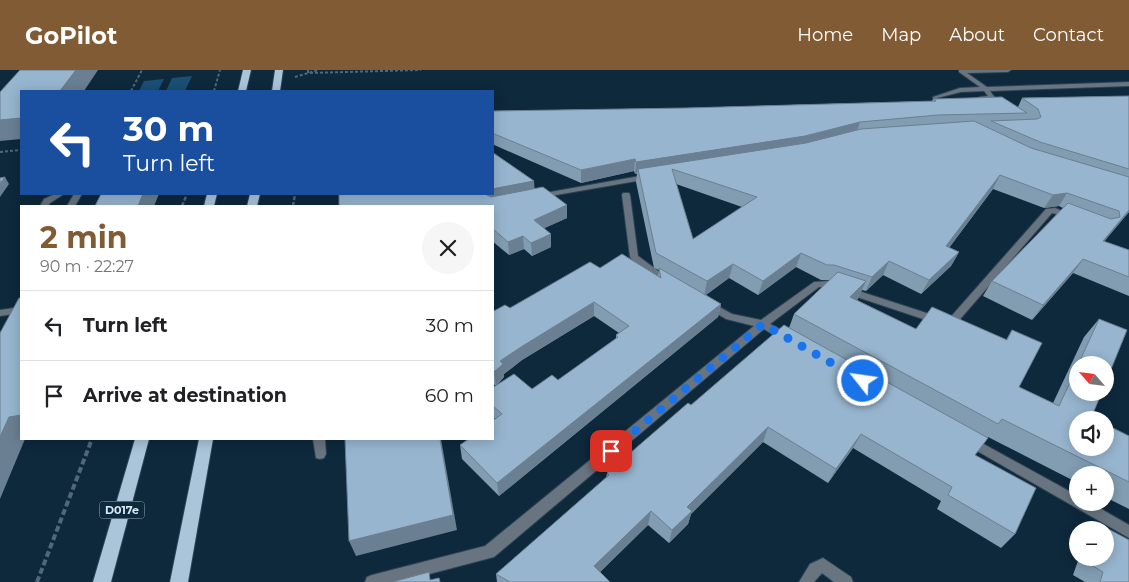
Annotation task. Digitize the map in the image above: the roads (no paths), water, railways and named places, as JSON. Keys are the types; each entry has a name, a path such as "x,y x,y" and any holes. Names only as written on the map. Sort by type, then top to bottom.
{"main road":[{"path":"242,90 247,70"},
{"path":"276,90 279,70"},
{"name":"D017e","path":"102,582 142,440"},
{"path":"179,582 206,440"}],"street":[{"path":"961,71 1008,70"},
{"path":"961,71 986,89 992,98 1000,104"},
{"path":"955,98 935,98 960,90 1129,84"},
{"path":"974,98 992,98"},
{"path":"530,197 656,175"},
{"path":"45,205 47,201 58,195"},
{"path":"626,195 634,257 650,271 674,285"},
{"path":"372,582 489,552 763,324 817,284 947,324 1049,211 1055,210 1080,220"},
{"path":"697,299 729,317 763,324 797,343"},
{"path":"0,313 17,310"},
{"path":"959,435 1129,532"},
{"path":"318,440 320,454"},
{"path":"806,582 816,569 822,565 846,582"}]}
